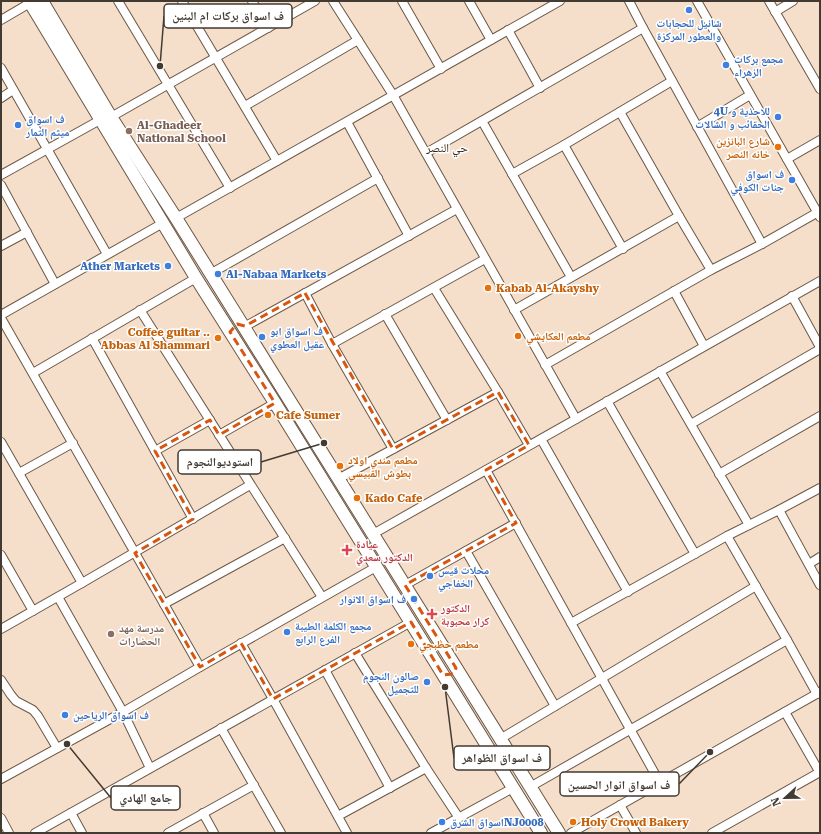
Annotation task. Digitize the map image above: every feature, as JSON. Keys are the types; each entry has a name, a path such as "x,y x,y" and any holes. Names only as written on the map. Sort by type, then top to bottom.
{"street":[{"path":"118,1 230,188"},
{"path":"182,1 277,161"},
{"path":"252,1 268,28"},
{"path":"1,175 168,85 315,1"},
{"path":"333,1 393,96 576,419"},
{"path":"402,1 440,69"},
{"path":"469,1 491,40"},
{"path":"176,218 560,1"},
{"path":"629,1 762,244"},
{"path":"546,365 711,270 819,214 696,1"},
{"path":"769,1 820,90"},
{"path":"775,12 793,1"},
{"path":"1,20 34,2 106,118 176,218 559,833"},
{"path":"426,153 643,28"},
{"path":"508,30 540,88"},
{"path":"245,106 358,40"},
{"path":"1,68 108,254"},
{"path":"512,174 672,81"},
{"path":"1,98 13,90"},
{"path":"698,127 750,95"},
{"path":"620,112 711,270"},
{"path":"106,118 163,223 196,278 542,833"},
{"path":"482,121 572,277"},
{"path":"347,122 409,236"},
{"path":"787,159 820,140"},
{"path":"564,145 623,249"},
{"path":"210,274 378,178"},
{"path":"1,185 55,284"},
{"path":"230,332 234,325 237,324 243,326 457,209"},
{"path":"514,310 679,216"},
{"path":"1,315 163,223"},
{"path":"1,246 27,232"},
{"path":"332,344 486,259"},
{"path":"33,373 196,278"},
{"path":"373,534 820,281"},
{"path":"434,288 529,445"},
{"path":"674,292 704,346"},
{"path":"305,293 332,344 393,449"},
{"path":"691,424 820,348 792,296"},
{"path":"214,307 223,307 226,303 226,299"},
{"path":"140,310 322,597"},
{"path":"385,314 447,420"},
{"path":"1,318 200,666"},
{"path":"92,338 193,519"},
{"path":"660,371 749,525"},
{"path":"338,479 498,392"},
{"path":"607,401 695,554"},
{"path":"219,435 275,403"},
{"path":"719,474 820,416"},
{"path":"155,451 210,420"},
{"path":"541,438 628,592"},
{"path":"19,473 72,443"},
{"path":"2,447 19,473 82,583"},
{"path":"486,470 660,783"},
{"path":"1,629 135,553 250,485"},
{"path":"572,623 727,536 780,510 820,488"},
{"path":"780,510 820,585"},
{"path":"405,585 516,523"},
{"path":"571,833 818,693 727,536"},
{"path":"164,604 285,538"},
{"path":"466,551 555,706"},
{"path":"1,555 33,611"},
{"path":"809,564 820,557"},
{"path":"1,780 123,712 200,666 376,566"},
{"path":"500,739 756,586"},
{"path":"58,597 123,712 150,768"},
{"path":"35,833 411,622"},
{"path":"530,787 787,640"},
{"path":"241,643 347,833"},
{"path":"355,653 426,768 459,818"},
{"path":"443,675 450,676 456,668"},
{"path":"325,670 390,788"},
{"path":"1,680 16,701 34,710 57,748"},
{"path":"461,703 461,700 465,695 468,694 473,696"},
{"path":"712,833 820,773 785,712"},
{"path":"222,728 281,833"},
{"path":"338,816 426,768"},
{"path":"168,833 254,785"},
{"path":"431,833 514,788"},
{"path":"620,805 636,833"},
{"path":"71,813 82,833"},
{"path":"204,813 214,833"},
{"path":"1,818 9,833"}],"highlighted area":[{"path":"305,293 393,449 498,392 529,445 486,470 516,523 405,585 456,668 453,674 443,675 411,622 273,699 241,643 200,667 135,553 193,519 155,451 210,420 219,435 275,403 230,332 237,324 245,326"}],"place":[{"name":"شانيل للحجابات والعطور المركزة","path":"689,10"},
{"name":"مجمع بركات الزهراء","path":"726,65"},
{"name":"ف اسواق بركات ام البنين","path":"160,66"},
{"name":"4U للاحذية و الحقائب و الشالات","path":"778,117"},
{"name":"ف اسواق ميثم التمار","path":"18,125"},
{"name":"Al-Ghadeer National School","path":"129,131"},
{"name":"شارع البانزين خانه النصر","path":"778,147"},
{"name":"ف اسواق جنات الكوفي","path":"792,180"},
{"name":"Ather Markets","path":"168,266"},
{"name":"Al-Nabaa Markets","path":"218,274"},
{"name":"Kabab Al-Akayshy","path":"488,288"},
{"name":"مطعم العكايشي","path":"518,336"},
{"name":"ف اسواق ابو عقيل العطوي","path":"262,337"},
{"name":"Coffee guitar .. Abbas Al Shammari","path":"218,338"},
{"name":"Cafe Sumer","path":"268,415"},
{"name":"استوديوالنجوم","path":"324,443"},
{"name":"مطعم مندي اولاد بطوش القبيسي","path":"340,466"},
{"name":"Kado Cafe","path":"357,498"},
{"name":"عيادة الدكتور سعدي","path":"347,550"},
{"name":"محلات قيس الخفاجي","path":"430,576"},
{"name":"ف اسواق الانوار","path":"414,599"},
{"name":"الدكتور كرار محبوبة","path":"432,614"},
{"name":"مجمع الكلمة الطيبة الفرع الرابع","path":"287,632"},
{"name":"مدرسة مهد الحضارات","path":"111,634"},
{"name":"مطعم حطبجي","path":"411,644"},
{"name":"صالون النجوم للتجميل","path":"427,682"},
{"name":"ف اسواق الظواهر","path":"445,687"},
{"name":"ف اسواق الرياحين","path":"65,715"},
{"name":"جامع الهادي","path":"67,744"},
{"name":"ف اسواق انوار الحسين","path":"710,752"},
{"name":"اسواق الشرقNJ0008","path":"442,822"},
{"name":"Holy Crowd Bakery","path":"573,822"}],"district":[{"name":"حي النصر","path":"447,148"}]}
